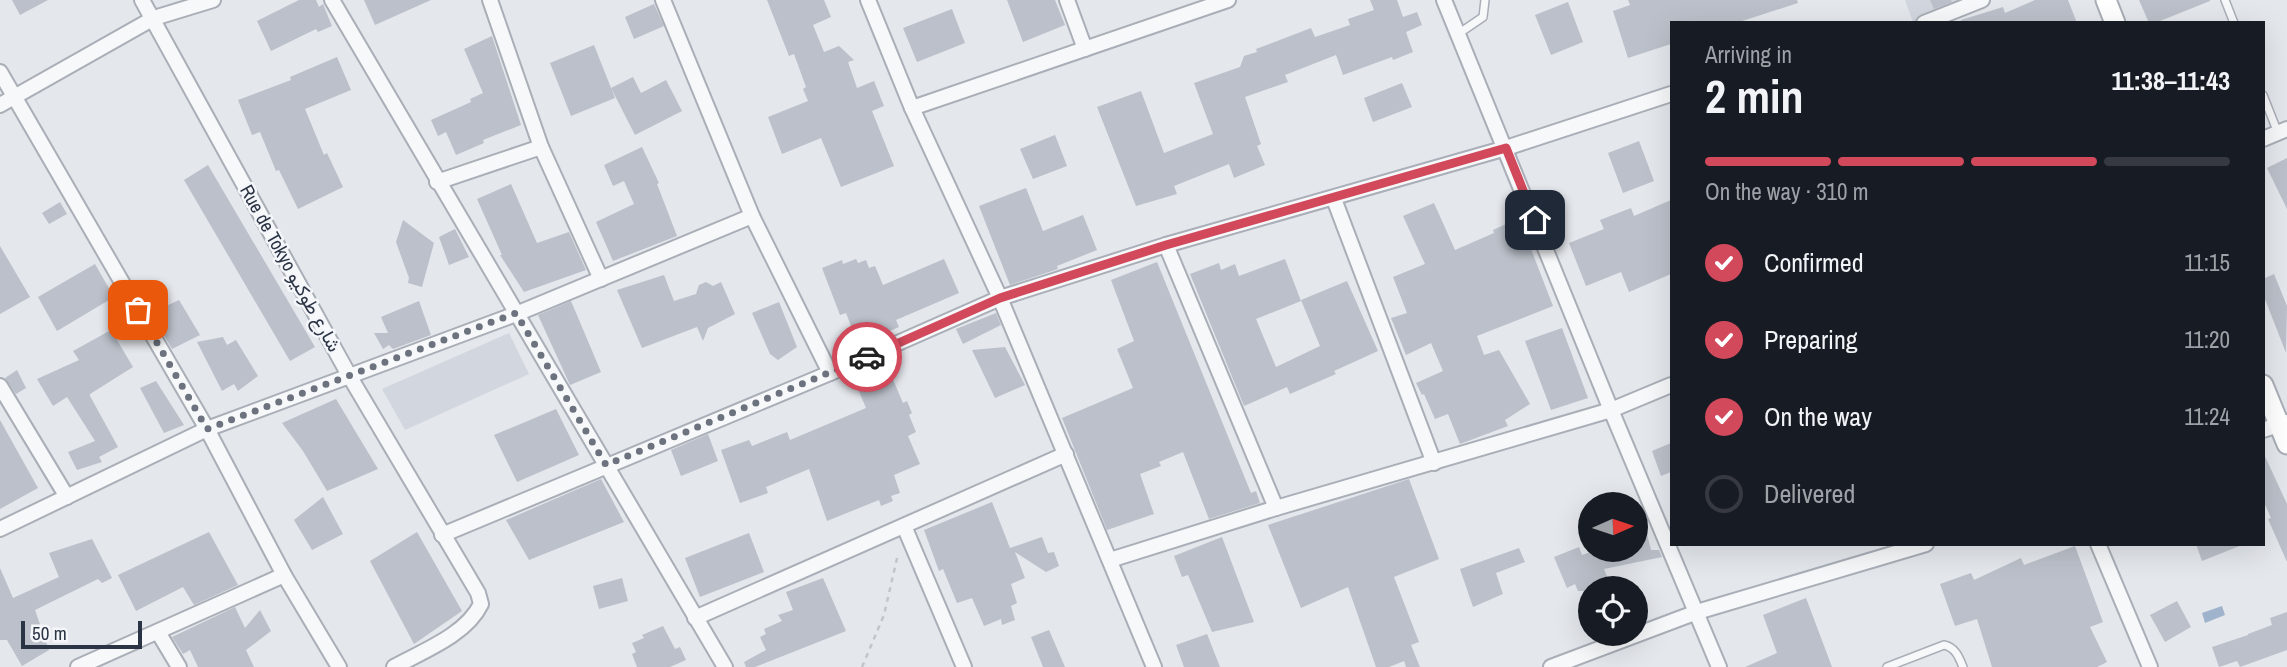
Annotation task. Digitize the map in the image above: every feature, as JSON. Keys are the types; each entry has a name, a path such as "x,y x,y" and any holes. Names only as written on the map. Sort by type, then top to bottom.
{"street":[{"name":"Rue de Tokyo شارع طوكيو","path":"142,0 350,377 478,593 481,604 474,618 449,636 394,667"},
{"path":"0,104 154,18 213,0"},
{"path":"331,0 725,667"},
{"path":"490,0 541,146 601,279"},
{"path":"663,0 752,216 830,373"},
{"path":"868,0 912,108 1000,298 1154,667"},
{"path":"1067,0 1085,49"},
{"path":"912,108 1228,0"},
{"path":"1444,0 1719,667"},
{"path":"1929,21 1982,0"},
{"path":"2106,0 2114,21"},
{"path":"0,72 207,429 284,575 339,667"},
{"path":"442,535 830,373 1000,298 1166,245 1506,148 1670,94"},
{"path":"2265,138 2282,131"},
{"path":"437,182 541,146"},
{"path":"1334,199 1434,463"},
{"path":"0,528 207,429 516,313 752,216"},
{"path":"1166,245 1276,508"},
{"path":"1111,560 1276,508 1611,410 1670,385"},
{"path":"0,386 67,497"},
{"path":"2265,392 2276,425 2287,444"},
{"path":"695,618 1066,454"},
{"path":"904,526 964,667"},
{"path":"2099,546 2150,667"},
{"path":"1551,667 1697,612 1908,547"},
{"path":"78,667 284,575"},
{"path":"158,632 179,667"}],"lane":[{"path":"1458,34 1483,18 1485,0"},
{"path":"2225,0 2233,21"},
{"path":"2265,99 2282,131"},
{"path":"1887,667 1944,645 1950,646 1957,654 1963,667"}],"path":[{"path":"862,667 884,615 904,526"}],"shaded area":[{"path":"1905,0 1973,0 1916,21 1913,21"},
{"path":"509,333 529,374 405,430 382,389"}],"water":[{"path":"2222,606 2225,615 2205,623 2202,613"}],"building":[{"path":"12,0 48,0 20,15"},
{"path":"299,0 316,0 319,7 323,4 332,26 318,32 316,29 271,51 257,21"},
{"path":"364,0 431,0 375,25"},
{"path":"767,0 824,0 831,17 813,25 824,52 839,46 854,60 848,62 857,88 874,81 884,106 872,111 894,166 841,187 821,138 782,154 768,117 808,101 794,54 789,56"},
{"path":"1007,0 1055,0 1065,25 1023,42"},
{"path":"1370,0 1397,0 1403,17 1417,12 1422,25 1406,32 1413,52 1343,75 1336,55 1285,75 1288,82 1245,97 1261,144 1257,146 1265,165 1234,178 1229,164 1174,186 1177,194 1136,206 1097,107 1141,91 1164,153 1213,134 1194,83 1240,67 1244,56 1257,52 1256,49 1311,28 1315,37 1350,25 1348,19 1374,10"},
{"path":"1628,0 1797,0 1798,3 1742,21 1670,21 1670,44 1628,58 1613,11 1630,5"},
{"path":"1930,0 1951,0 1952,2 1934,9"},
{"path":"2035,0 2068,0 2076,21 1961,21 2003,7 2005,13"},
{"path":"2139,0 2210,0 2160,21 2148,21"},
{"path":"1568,2 1583,42 1551,55 1535,15"},
{"path":"654,4 664,26 634,39 625,17"},
{"path":"952,9 965,43 917,62 903,28"},
{"path":"492,36 521,125 483,140 484,143 456,155 446,132 438,136 431,120 471,102 470,99 483,93 464,49"},
{"path":"594,45 615,98 571,116 550,63"},
{"path":"337,57 351,90 305,109 324,155 327,153 343,187 298,209 279,170 276,171 260,132 252,135 238,100 291,80 290,77"},
{"path":"633,77 641,93 666,80 682,111 635,135 611,88"},
{"path":"1402,83 1412,107 1373,122 1364,98"},
{"path":"1055,135 1067,166 1033,179 1020,149"},
{"path":"1639,141 1654,181 1623,193 1608,153"},
{"path":"642,147 659,183 657,184 677,236 613,261 596,222 634,204 624,181 613,186 604,165"},
{"path":"2287,158 2287,209 2267,168"},
{"path":"208,165 315,347 290,361 184,180"},
{"path":"511,184 537,243 569,232 586,270 524,292 500,255 477,199"},
{"path":"1026,188 1043,231 1083,215 1097,250 1057,266 1058,269 1010,285 979,206"},
{"path":"1670,200 1670,274 1629,292 1621,272 1586,286 1569,243 1604,229 1600,220 1631,208 1634,216"},
{"path":"60,202 67,214 49,224 42,213"},
{"path":"1434,203 1455,250 1494,233 1493,230 1519,218 1553,306 1477,336 1484,355 1499,350 1530,404 1505,420 1508,426 1460,444 1448,414 1435,419 1416,383 1443,371 1431,343 1406,355 1391,318 1407,313 1393,277 1425,264 1403,216"},
{"path":"403,220 434,243 422,287 408,283 409,278 396,242"},
{"path":"455,229 469,257 449,265 439,237"},
{"path":"0,246 30,297 0,314"},
{"path":"856,259 858,263 866,260 869,268 875,266 883,285 944,259 959,293 896,320 899,327 858,344 846,313 840,315 822,268 842,260 843,264"},
{"path":"1285,259 1301,301 1256,319 1276,367 1320,346 1301,300 1347,281 1378,351 1334,371 1336,374 1290,394 1287,387 1244,406 1190,274 1219,263 1221,270 1235,264 1239,276"},
{"path":"1157,262 1251,493 1256,491 1260,503 1209,519 1183,452 1159,462 1161,466 1140,474 1154,514 1107,530 1062,418 1133,388 1117,349 1134,341 1111,280"},
{"path":"95,264 114,297 57,331 38,297"},
{"path":"2274,274 2287,306 2286,353 2265,299 2265,278"},
{"path":"664,275 674,301 696,294 699,285 706,282 713,286 721,282 735,314 708,328 703,341 697,327 642,348 617,290"},
{"path":"179,300 200,335 172,349 151,313"},
{"path":"419,301 431,335 393,349 389,345 383,349 374,333 388,333 381,317"},
{"path":"571,301 601,372 570,385 538,315"},
{"path":"779,302 797,347 778,360 770,354 752,313"},
{"path":"996,313 1001,325 963,344 956,329"},
{"path":"1562,328 1588,398 1551,410 1525,341"},
{"path":"111,330 133,367 90,396 118,447 99,457 102,462 77,470 68,452 95,441 67,397 53,406 37,379 79,360 73,351"},
{"path":"223,337 227,345 236,340 258,376 238,391 234,384 222,391 197,342"},
{"path":"1005,347 1025,385 995,398 972,350"},
{"path":"886,363 903,403 907,401 912,413 909,415 916,432 908,436 920,464 894,475 900,493 891,496 893,501 881,506 879,500 827,521 809,469 766,487 768,493 740,503 721,450 749,440 752,446 787,432 790,440 866,408 853,377"},
{"path":"17,370 26,388 16,394 5,378"},
{"path":"156,381 184,425 164,433 140,388"},
{"path":"336,399 378,469 327,491 282,423"},
{"path":"556,409 579,455 517,482 494,435"},
{"path":"0,420 38,488 0,509"},
{"path":"708,434 718,461 681,476 671,450"},
{"path":"1670,443 1670,472 1661,476 1652,451"},
{"path":"2265,456 2287,504 2287,562 2268,519 2271,518 2265,504"},
{"path":"601,479 624,522 529,560 506,520"},
{"path":"1409,479 1439,559 1394,577 1419,642 1411,645 1420,667 1406,667 1404,661 1389,667 1376,667 1348,587 1301,608 1268,525"},
{"path":"323,497 343,534 312,550 294,520"},
{"path":"992,502 1010,548 1042,537 1048,553 1054,552 1059,566 1046,572 1015,552 1025,578 1011,584 1017,603 1011,606 1015,620 1002,625 1001,619 984,626 972,598 957,603 943,569 939,571 924,530"},
{"path":"209,532 238,585 194,605 183,587 136,611 118,575"},
{"path":"417,532 462,611 414,644 370,561"},
{"path":"749,533 764,572 700,597 685,558"},
{"path":"1222,537 1254,622 1212,632 1188,575 1182,577 1174,556"},
{"path":"1648,538 1651,550 1659,550 1662,557 1648,560"},
{"path":"92,539 112,578 102,583 98,579 35,610 49,650 22,666 7,640 0,640 0,568 13,598 59,577 49,553"},
{"path":"2075,546 2103,622 2090,627 2107,662 2097,667 1992,667 1977,619 1955,626 1940,584 1971,573 1974,580 2021,558 2024,565"},
{"path":"2197,546 2240,546 2202,561"},
{"path":"1578,547 1578,562 1638,562 1604,569 1607,576 1578,576 1578,591 1575,584 1567,588 1554,557"},
{"path":"1519,548 1525,562 1496,573 1503,594 1473,607 1460,569"},
{"path":"622,578 628,601 599,609 593,586"},
{"path":"823,578 846,631 755,667 746,667 744,662 766,650 760,637 766,634 764,629 782,621 778,615 793,610 786,592"},
{"path":"1806,598 1832,667 1745,667 1777,653 1763,615"},
{"path":"2177,601 2191,627 2165,642 2150,615"},
{"path":"235,607 245,628 260,610 271,631 246,650 254,667 198,667 190,650 183,654 172,637"},
{"path":"2287,612 2287,650 2240,667 2237,661 2219,667 2212,647 2272,625 2270,618"},
{"path":"663,626 675,649 680,647 686,660 670,667 637,667 632,654 636,652 632,643 644,638 642,635"},
{"path":"1049,630 1065,667 1043,667 1031,637"},
{"path":"1207,634 1220,667 1184,667 1176,645"}],"way so far":[{"path":"138,310 207,429 516,313 606,465 867,357"}],"route":[{"path":"867,357 1000,298 1166,245 1506,148 1535,220"}]}
